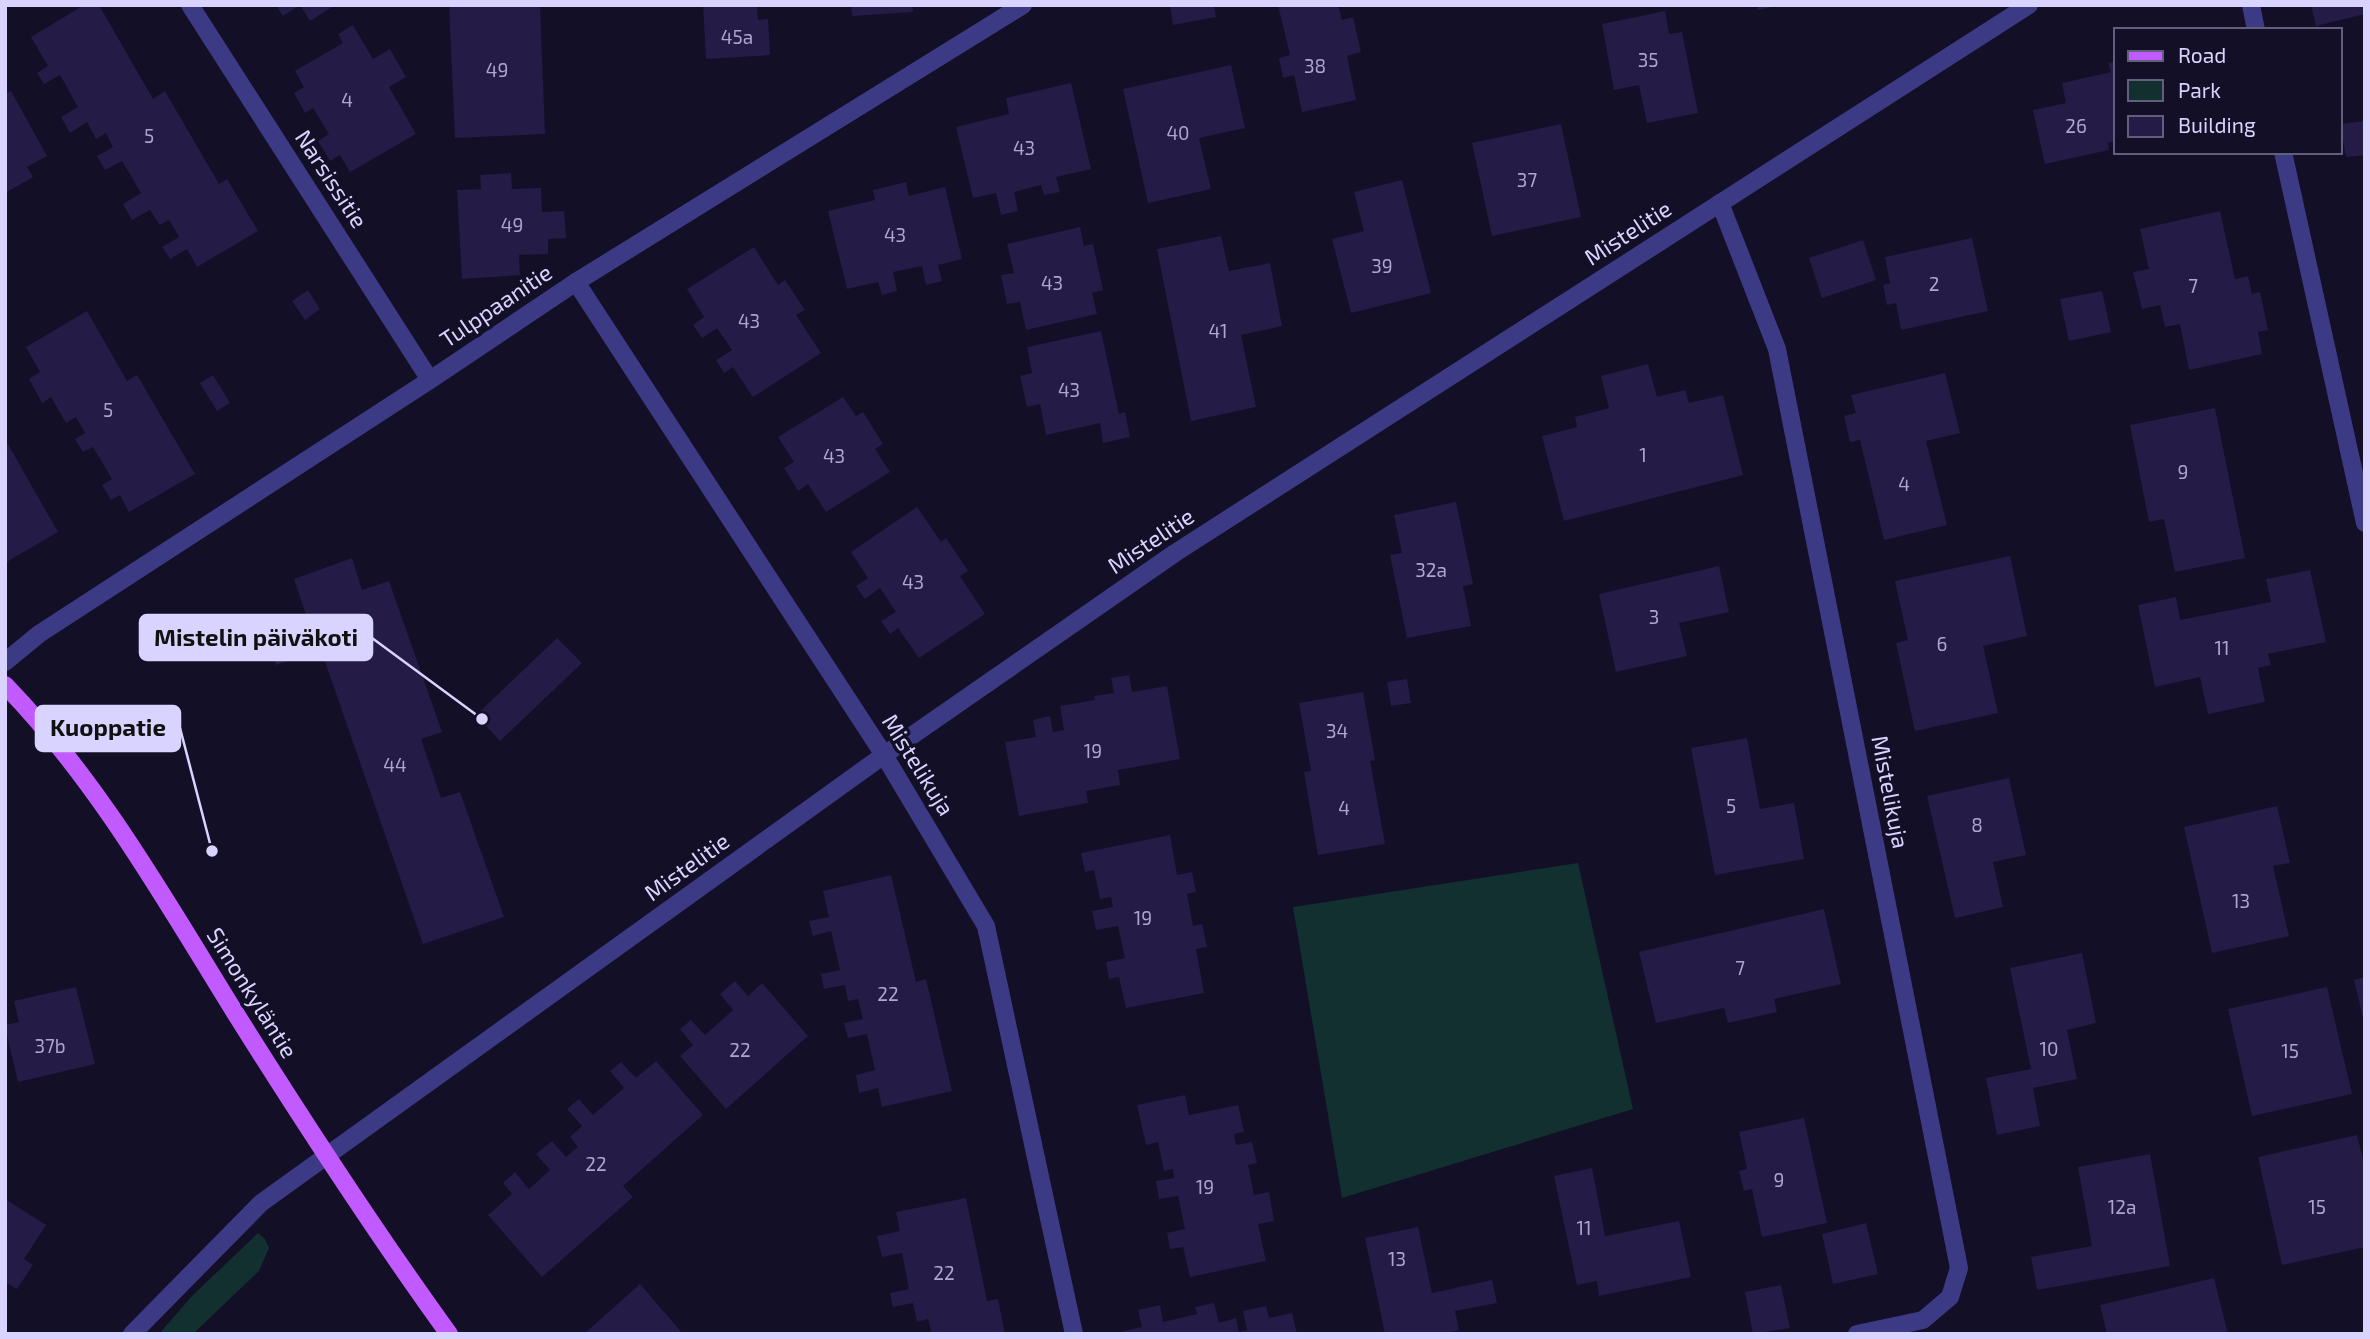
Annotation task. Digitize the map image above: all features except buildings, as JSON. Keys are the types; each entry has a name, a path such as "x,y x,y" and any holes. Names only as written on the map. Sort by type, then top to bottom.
{"main road":[{"name":"Simonkyläntie","path":"5,685 55,740 113,817 377,1234 449,1334"}],"street":[{"name":"Narsissitie","path":"190,5 430,380"},
{"name":"Tulppaanitie","path":"5,662 38,634 576,282 1023,5"},
{"name":"Mistelitie","path":"132,1334 261,1203 884,755 1175,553 2029,5"},
{"path":"2251,5 2256,28"},
{"path":"2283,154 2365,523"},
{"name":"Mistelikuja","path":"1720,203 1777,349 1959,1268 1950,1297 1923,1320 1857,1334"},
{"name":"Mistelikuja","path":"576,282 884,755 986,926 1074,1334"}],"green space":[{"path":"1578,863 1633,1109 1342,1198 1293,907"},
{"path":"258,1233 269,1248 259,1271 193,1334 159,1334 192,1296"}],"place":[{"name":"Mistelin päiväkoti","path":"482,719"},
{"name":"Kuoppatie","path":"212,851"}]}
